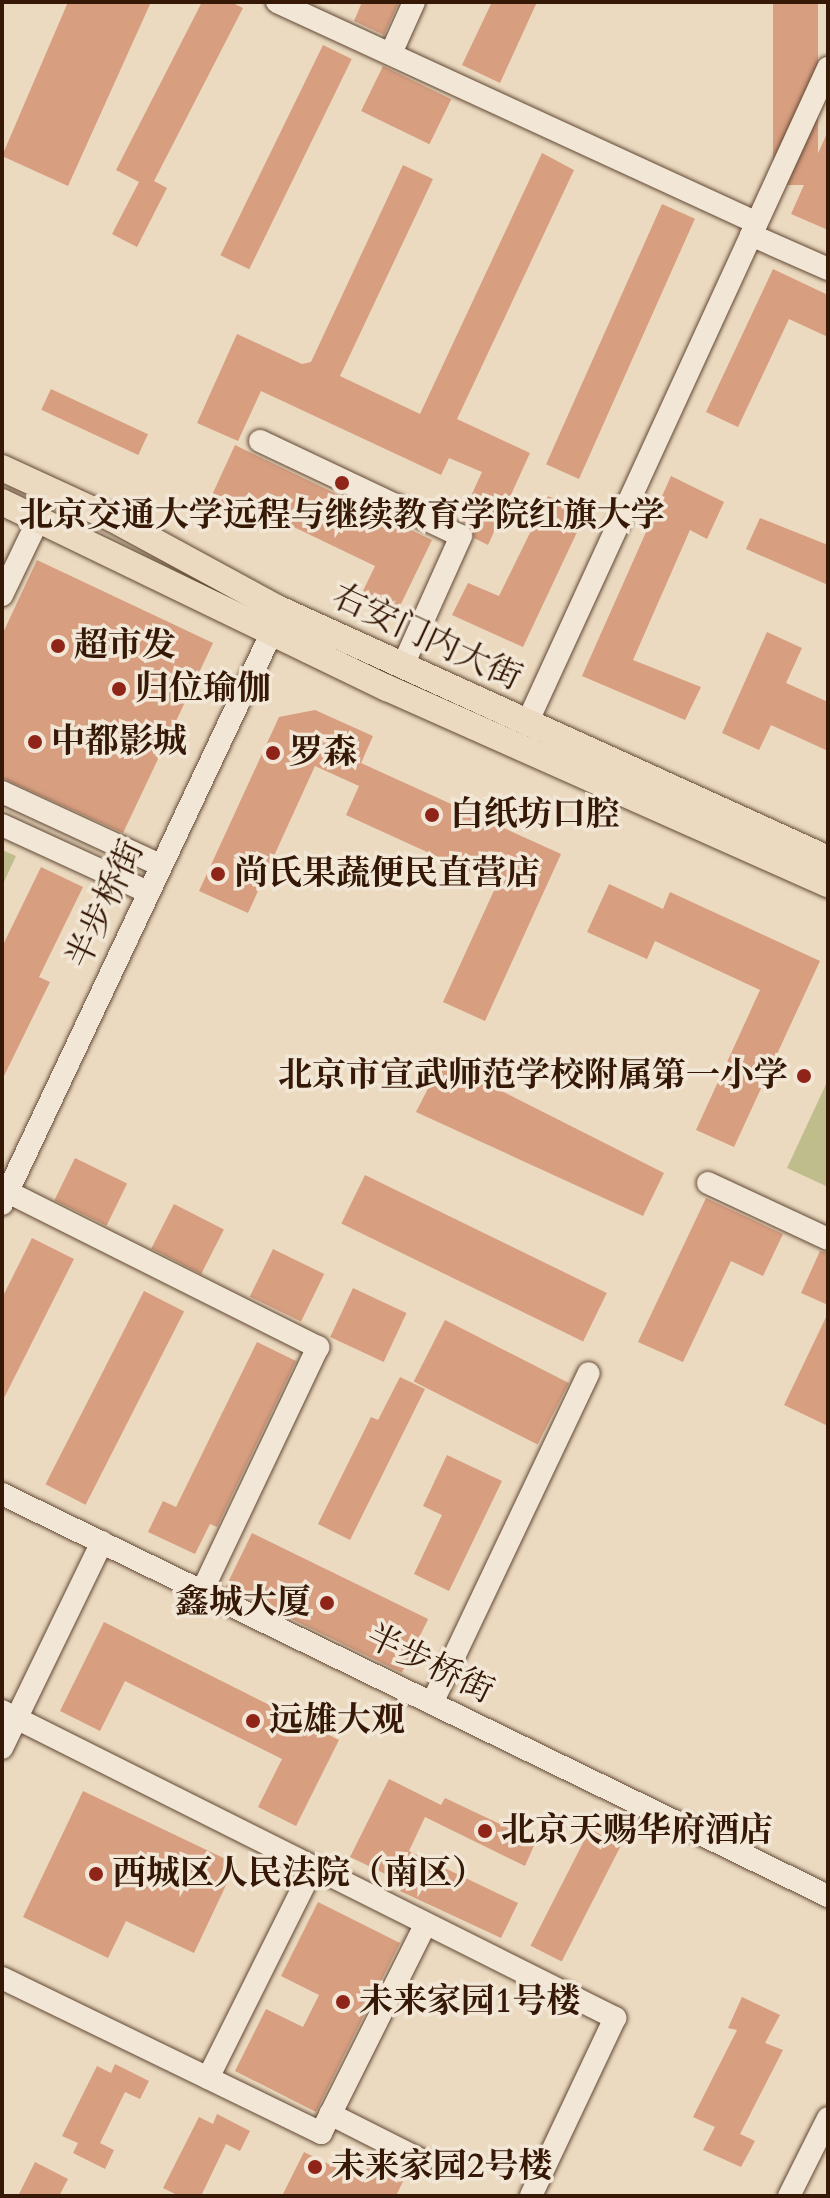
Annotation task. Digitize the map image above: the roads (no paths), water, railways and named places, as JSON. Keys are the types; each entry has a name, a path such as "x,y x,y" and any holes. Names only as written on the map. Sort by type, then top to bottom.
{"main road":[{"name":"右安门内大街","path":"2,468 113,519 279,609 828,859"},
{"name":"右安门内大街","path":"2,502 271,634 828,884"}],"street":[{"path":"277,2 303,7 754,229 828,269"},
{"path":"392,51 414,2"},
{"path":"527,723 828,68"},
{"path":"260,441 461,536 403,665"},
{"path":"2,595 39,518"},
{"name":"半步桥街","path":"5,1198 271,634"},
{"path":"2,792 160,865"},
{"path":"2,825 148,892"},
{"path":"708,1183 828,1239"},
{"path":"5,1198 318,1347 202,1591"},
{"path":"432,1703 589,1373"},
{"name":"半步桥街","path":"2,1494 828,1896"},
{"path":"2,1748 10,1714 102,1542"},
{"path":"10,1714 615,2018 531,2196"},
{"path":"208,2078 313,1867"},
{"path":"2,1978 321,2133 425,1925"},
{"path":"330,2114 423,2161"},
{"path":"789,2196 827,2121"}],"place":[{"name":"北京交通大学远程与继续教育学院红旗大学","path":"342,483"},
{"name":"超市发","path":"58,646"},
{"name":"归位瑜伽","path":"119,689"},
{"name":"中都影城","path":"35,742"},
{"name":"罗森","path":"273,753"},
{"name":"白纸坊口腔","path":"432,815"},
{"name":"尚氏果蔬便民直营店","path":"218,874"},
{"name":"北京市宣武师范学校附属第一小学","path":"804,1076"},
{"name":"鑫城大厦","path":"327,1603"},
{"name":"远雄大观","path":"253,1721"},
{"name":"北京天赐华府酒店","path":"485,1831"},
{"name":"西城区人民法院（南区）","path":"96,1874"},
{"name":"未来家园1号楼","path":"343,2002"},
{"name":"未来家园2号楼","path":"315,2167"}]}
